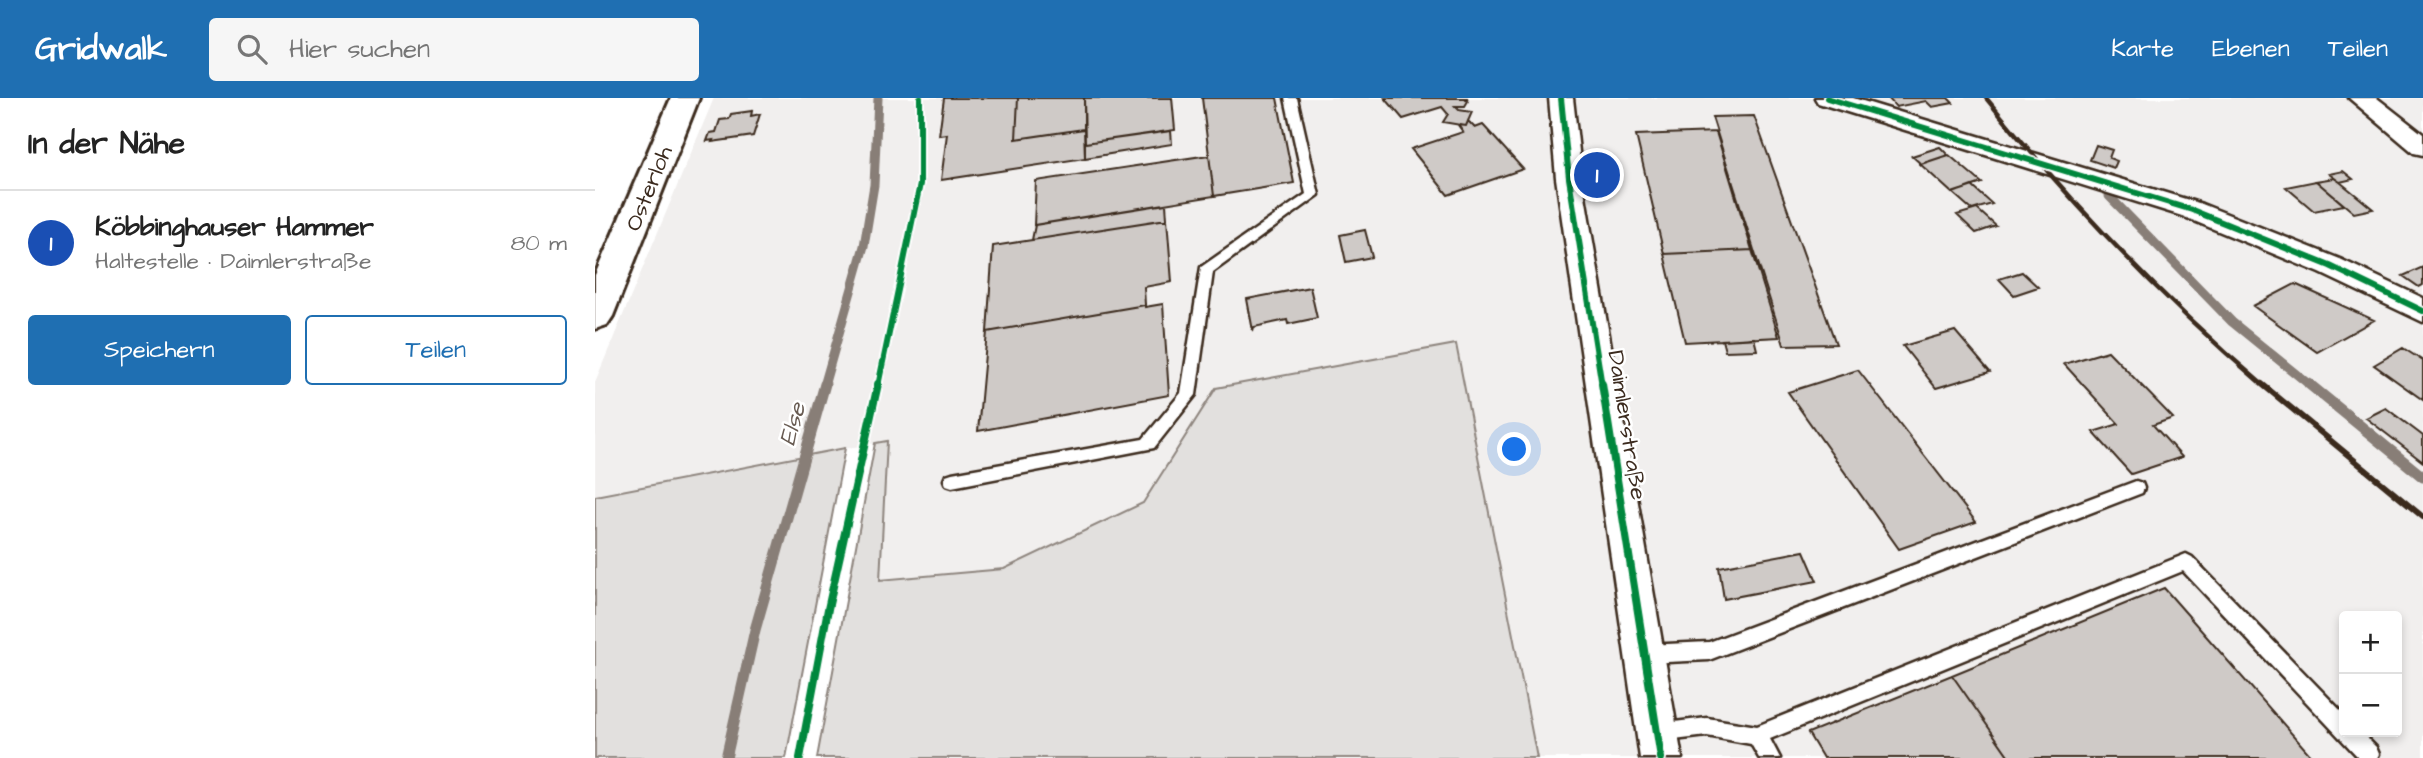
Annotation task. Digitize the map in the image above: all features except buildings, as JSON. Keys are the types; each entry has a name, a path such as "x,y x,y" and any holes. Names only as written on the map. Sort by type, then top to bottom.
{"main road":[{"name":"Osterloh","path":"595,316 685,98"}],"street":[{"name":"Daimlerstraße","path":"1561,98 1571,191 1659,745"},
{"path":"1827,98 2192,210 2330,266 2423,311"},
{"path":"2361,98 2423,147"}],"lane":[{"path":"952,480 1148,444 1188,395 1206,270 1313,195 1291,98"},
{"path":"1646,654 1709,652 2136,488"},
{"path":"1659,745 1707,727 1757,735 2186,562 2339,723"},
{"path":"1757,735 1770,758"},
{"path":"2353,737 2369,754"}],"shaded area":[{"path":"714,98 2423,98 2423,758 1537,758 1455,344 1216,388 1143,503 1004,569 879,580 886,441 595,496 595,382"},
{"path":"1456,344 1537,758 817,758 875,443 887,441 880,580 1004,569 1143,503 1216,388"},
{"path":"845,448 786,758 595,758 595,496"}],"waterway":[{"name":"Else","path":"824,386 864,246 874,185 878,98"},
{"path":"2109,196 2232,322 2311,386"},
{"name":"Else","path":"726,758 755,630 825,384"},
{"path":"2309,384 2423,477"}],"railway":[{"path":"1986,98 2118,248 2189,319 2264,386"},
{"path":"2262,384 2423,517"}],"cycle path":[{"path":"800,758 828,609 920,184 920,98"},
{"path":"1561,98 1569,178 1661,758"},
{"path":"1827,98 2192,210 2330,266 2423,311"}],"place":[{"name":"Köbbinghauser Hammer","path":"1597,175"}]}
